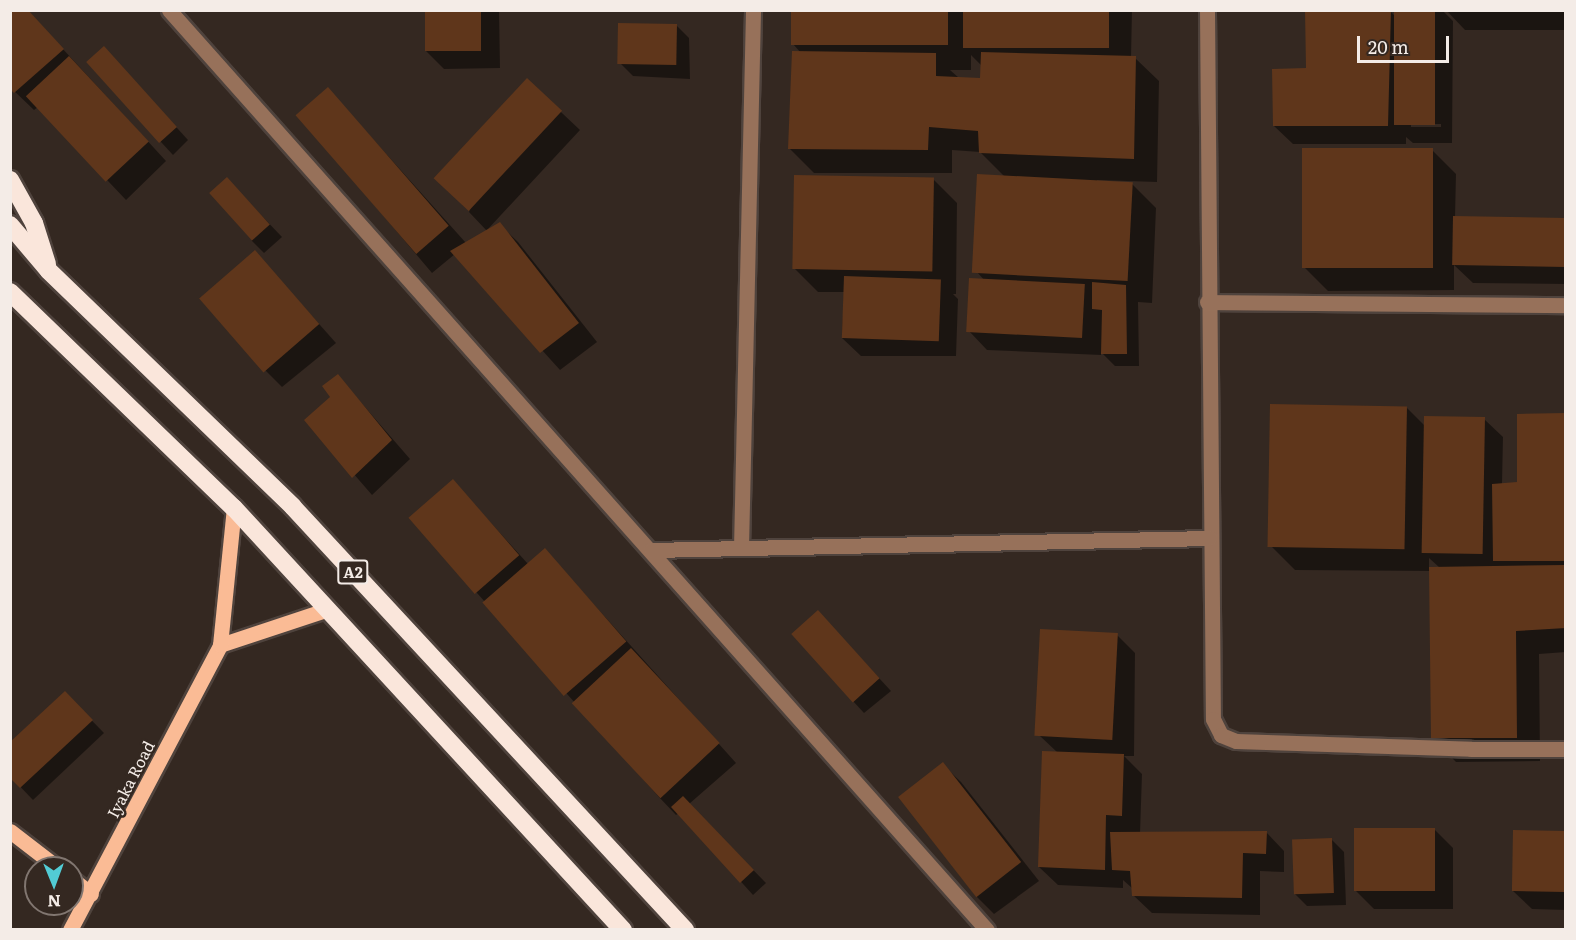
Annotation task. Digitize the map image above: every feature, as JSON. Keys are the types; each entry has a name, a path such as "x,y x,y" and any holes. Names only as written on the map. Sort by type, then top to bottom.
{"highway":[{"path":"10,180 34,223 49,271"},
{"name":"A2","path":"10,225 49,271 292,507 685,930"},
{"name":"A2","path":"10,292 234,508 624,930"}],"main road":[{"path":"234,508 220,645 328,609"},
{"name":"Iyaka Road","path":"70,930 91,894 220,645"},
{"path":"10,831 42,856"},
{"path":"84,888 91,894"}],"street":[{"path":"169,10 987,930"},
{"path":"741,548 753,10"},
{"path":"1207,10 1207,302 1213,719 1221,735 1236,741 1471,749 1566,749"},
{"path":"1207,302 1566,305"},
{"path":"651,550 1210,538"}],"building":[{"path":"10,10 28,10 64,49 14,93 10,89"},
{"path":"425,10 481,10 481,51 425,51"},
{"path":"791,10 948,10 948,45 791,45"},
{"path":"963,10 1109,10 1109,48 963,48"},
{"path":"1305,10 1391,10 1388,126 1273,126 1272,69 1306,68"},
{"path":"1394,10 1435,10 1435,125 1394,125"},
{"path":"618,23 677,24 676,65 617,64"},
{"path":"104,46 177,127 159,143 86,62"},
{"path":"792,51 936,53 936,76 980,78 981,52 1136,56 1134,159 979,153 978,131 929,127 928,150 788,149"},
{"path":"69,56 149,142 106,182 26,96"},
{"path":"527,78 562,111 469,211 434,178"},
{"path":"328,87 449,226 416,254 296,115"},
{"path":"1302,148 1433,148 1433,268 1302,268"},
{"path":"977,174 1133,182 1128,281 972,273"},
{"path":"794,175 934,177 932,271 792,269"},
{"path":"227,177 270,225 252,241 209,193"},
{"path":"1453,216 1566,218 1565,267 1452,265"},
{"path":"500,222 579,323 540,353 450,251"},
{"path":"255,250 319,324 263,373 199,299"},
{"path":"844,276 941,279 939,341 842,338"},
{"path":"969,278 1085,284 1082,338 966,332"},
{"path":"1092,282 1126,285 1127,354 1101,354 1102,310 1092,309"},
{"path":"338,374 392,440 352,478 304,420 330,397 322,386"},
{"path":"1270,404 1407,406 1404,549 1268,547"},
{"path":"1566,413 1566,561 1493,561 1492,484 1517,482 1517,414"},
{"path":"1424,416 1485,417 1483,554 1422,553"},
{"path":"453,479 519,555 475,594 408,518"},
{"path":"545,548 626,642 564,696 482,602"},
{"path":"1566,565 1566,628 1516,631 1517,738 1431,738 1429,567"},
{"path":"818,610 880,678 853,702 791,634"},
{"path":"1040,629 1118,633 1112,740 1034,736"},
{"path":"631,648 720,743 660,798 572,703"},
{"path":"65,691 93,720 20,788 10,778 10,742"},
{"path":"1042,751 1124,754 1122,816 1106,815 1105,870 1038,867"},
{"path":"943,762 1021,862 976,897 898,797"},
{"path":"683,796 754,870 740,883 671,807"},
{"path":"1354,828 1435,828 1435,891 1354,891"},
{"path":"1513,830 1566,831 1565,892 1512,891"},
{"path":"1267,831 1266,854 1243,853 1242,898 1132,896 1130,871 1112,870 1110,832"},
{"path":"1332,838 1334,893 1294,894 1292,839"}]}
